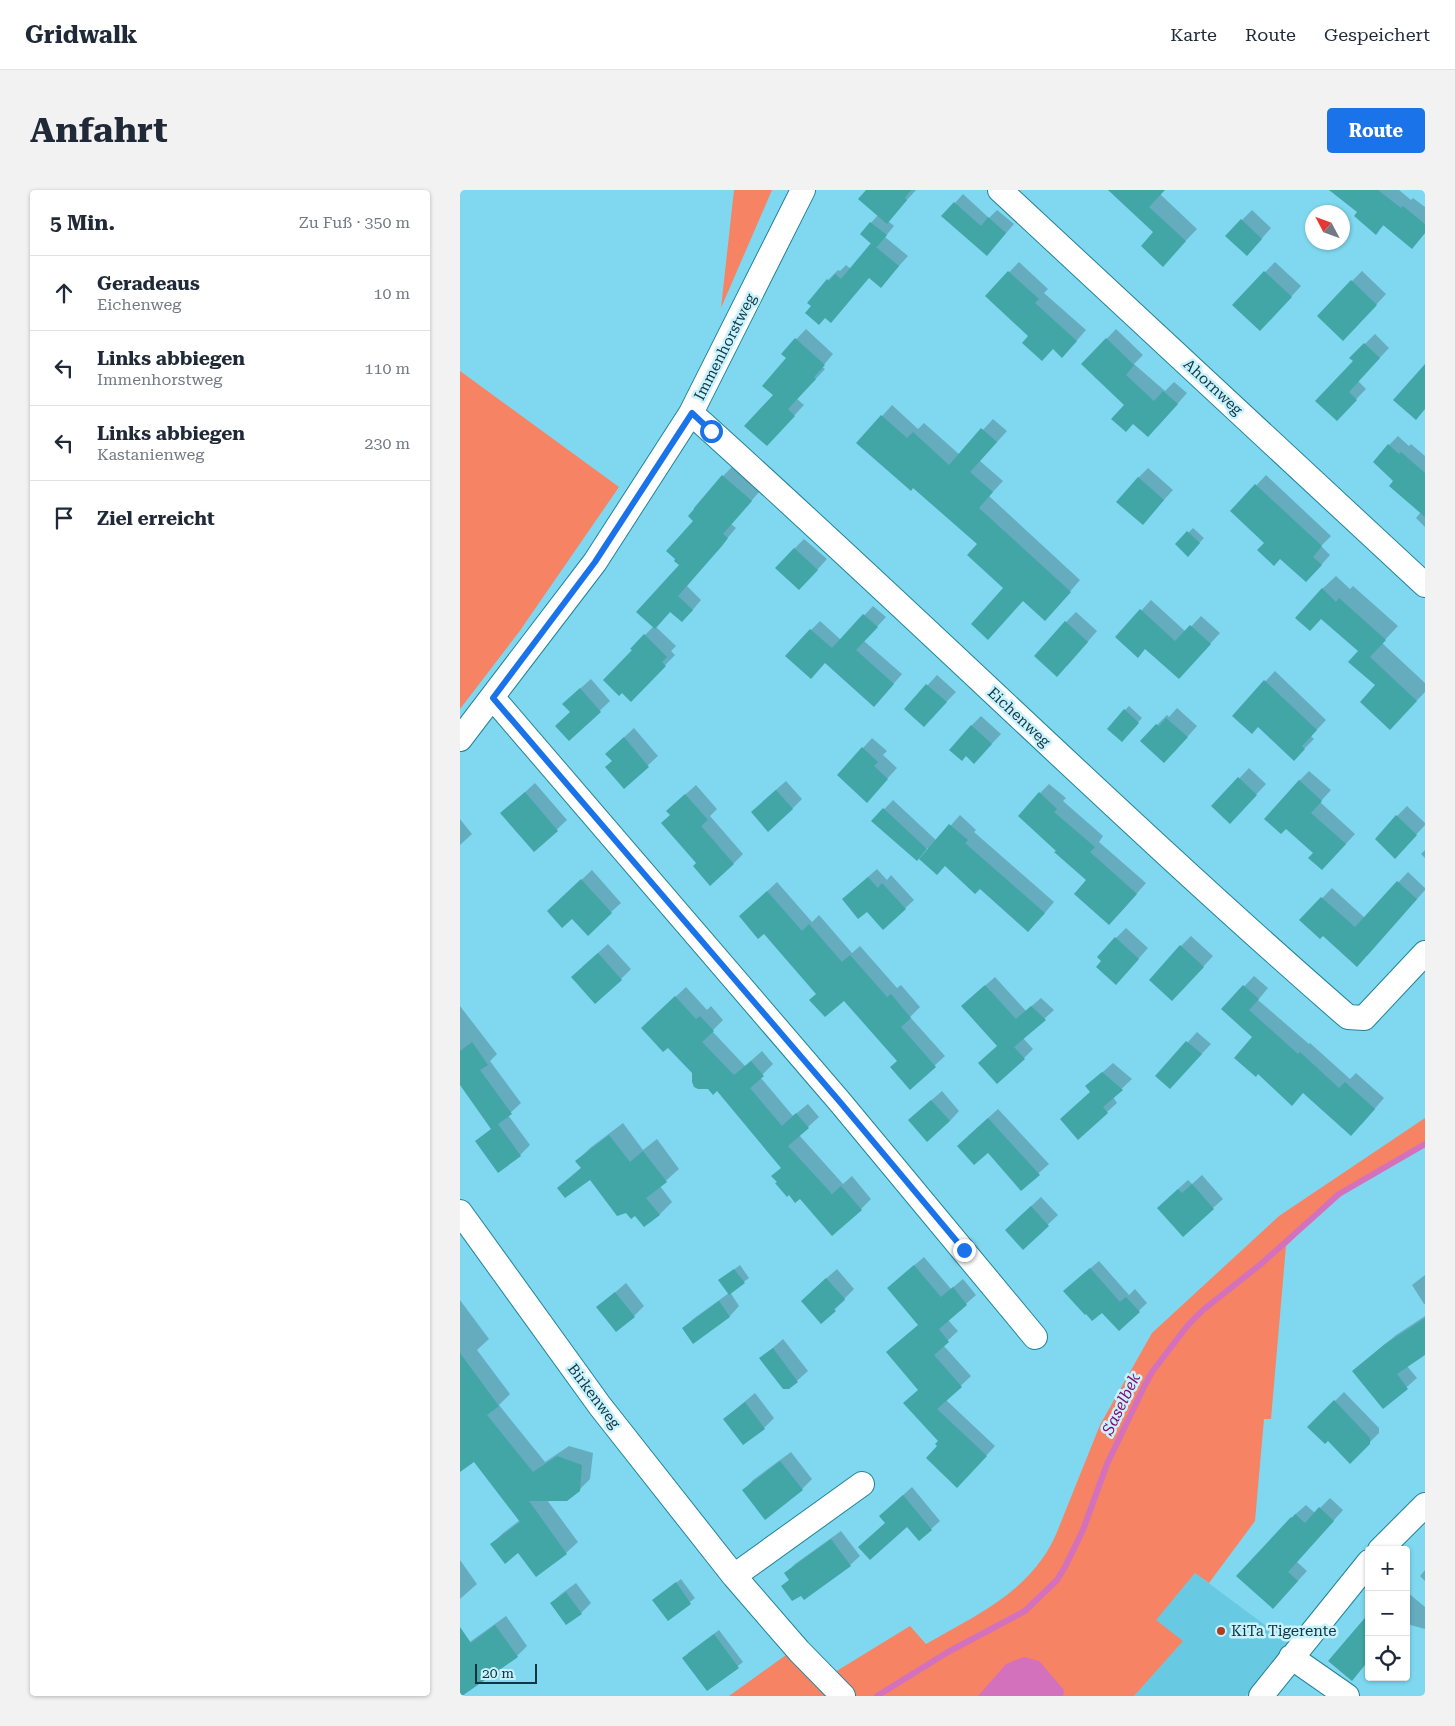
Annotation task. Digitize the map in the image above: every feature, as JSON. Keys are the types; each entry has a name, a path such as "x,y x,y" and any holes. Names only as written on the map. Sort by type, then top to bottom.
{"street":[{"name":"Immenhorstweg","path":"460,739 595,562 692,413 803,190"},
{"name":"Ahornweg","path":"1000,190 1425,585"},
{"name":"Eichenweg","path":"692,413 1164,852 1348,1017 1364,1018 1425,953"},
{"path":"493,698 840,1102 1035,1337"},
{"name":"Birkenweg","path":"460,1212 600,1406 734,1576 799,1651 843,1696"},
{"path":"734,1576 862,1484"},
{"path":"1384,1546 1425,1505"},
{"path":"1261,1696 1365,1567"},
{"path":"1291,1658 1347,1696"}],"shaded area":[{"path":"734,190 772,190 721,308"},
{"path":"460,371 619,487 519,632 460,709"},
{"path":"1425,1118 1425,1144 1339,1194 1286,1246 1271,1419 1264,1419 1255,1521 1209,1583 1195,1573 1156,1620 1183,1641 1134,1696 729,1696 793,1650 835,1672 910,1626 926,1644 989,1608 1018,1586 1031,1573 1050,1546 1100,1425 1152,1333 1279,1216"},
{"name":"KiTa Tigerente","path":"1195,1573 1288,1642 1246,1696 1134,1696 1182,1641 1155,1620"},
{"path":"1024,1657 1039,1661 1064,1690 1063,1696 978,1696 1006,1664"}],"building":[{"path":"866,190 911,190 905,198 907,200 887,224 858,199"},
{"path":"1108,190 1165,190 1149,207 1186,241 1163,267 1141,246 1153,232"},
{"path":"1329,190 1378,190 1401,208 1403,206 1425,224 1425,233 1412,249 1383,225 1376,235 1354,216 1357,212"},
{"path":"954,202 981,226 988,217 1006,233 987,256 941,216"},
{"path":"1241,219 1262,239 1247,256 1225,236"},
{"path":"870,222 887,235 876,248 860,234"},
{"path":"871,243 899,266 881,288 869,278 831,323 825,318 819,325 805,313 811,306 807,303 827,279 829,281 835,274 841,279"},
{"path":"1008,271 1039,299 1035,303 1077,341 1062,358 1053,349 1042,361 1022,343 1028,336 985,296"},
{"path":"1264,271 1292,297 1260,331 1232,305"},
{"path":"1351,280 1377,305 1343,341 1317,316"},
{"path":"795,338 825,365 814,377 816,379 788,409 795,416 767,446 744,426 773,395 762,386 786,358 781,354"},
{"path":"1106,338 1134,365 1126,375 1154,401 1163,391 1178,404 1148,437 1133,424 1126,432 1111,419 1124,405 1081,364"},
{"path":"1364,343 1380,358 1349,392 1357,400 1337,421 1315,401 1353,361 1349,358"},
{"path":"1425,364 1425,409 1416,420 1393,400"},
{"path":"881,415 907,438 913,432 949,465 981,428 997,442 970,472 993,492 979,508 1071,592 1045,621 1023,601 988,640 971,624 1003,588 967,555 977,544 913,488 911,491 856,443"},
{"path":"1388,444 1399,454 1401,452 1425,473 1425,517 1389,486 1393,481 1373,462"},
{"path":"722,475 752,501 723,534 728,538 722,546 678,596 693,610 682,622 670,612 655,629 636,612 679,565 666,551 693,521 688,516"},
{"path":"1138,477 1164,500 1143,525 1116,502"},
{"path":"1255,484 1322,546 1313,557 1322,565 1306,582 1280,559 1274,566 1257,550 1264,543 1230,511"},
{"path":"1187,531 1200,543 1188,557 1175,544"},
{"path":"794,548 818,570 799,590 775,568"},
{"path":"1322,588 1336,602 1339,598 1386,640 1370,657 1417,701 1390,730 1360,702 1375,685 1348,662 1358,651 1321,619 1310,631 1295,618"},
{"path":"1140,609 1175,641 1190,625 1211,644 1179,679 1145,649 1138,658 1115,637"},
{"path":"863,614 878,627 856,650 894,684 874,707 825,663 811,679 785,656 810,629 832,648"},
{"path":"1065,621 1088,642 1057,677 1034,656"},
{"path":"644,634 667,657 662,662 666,666 631,702 622,693 619,696 603,680 632,650 630,649"},
{"path":"1264,680 1317,730 1302,746 1305,749 1294,761 1258,727 1252,734 1232,716"},
{"path":"926,684 947,702 924,727 904,709"},
{"path":"580,688 601,712 569,741 555,726 570,712 562,704"},
{"path":"1124,709 1139,723 1122,742 1107,729"},
{"path":"1166,718 1188,737 1164,763 1140,741 1156,724 1159,726"},
{"path":"971,725 992,744 974,764 966,756 962,761 949,750"},
{"path":"624,737 649,767 624,789 605,767 612,761 605,754"},
{"path":"862,747 878,762 874,766 888,779 867,803 837,775"},
{"path":"1238,777 1257,795 1230,824 1211,806"},
{"path":"1299,780 1322,801 1311,813 1346,844 1322,870 1308,858 1313,853 1286,829 1281,834 1264,819"},
{"path":"776,790 793,809 768,832 751,812"},
{"path":"525,792 558,831 534,852 500,813"},
{"path":"1039,792 1057,809 1054,812 1095,847 1090,852 1137,894 1109,925 1074,894 1086,880 1054,852 1056,851 1018,816"},
{"path":"685,794 708,820 701,826 734,864 710,886 693,866 696,863 661,823 670,815 666,811"},
{"path":"883,808 927,849 917,861 871,821"},
{"path":"1396,815 1417,835 1395,859 1375,839"},
{"path":"949,824 968,840 965,843 1045,913 1028,932 980,889 975,894 945,866 937,875 919,859"},
{"path":"868,877 878,888 882,883 906,909 883,930 867,912 858,919 842,899"},
{"path":"581,879 612,913 588,936 572,919 562,928 547,911"},
{"path":"1397,881 1417,899 1357,967 1323,936 1320,939 1299,920 1321,897 1355,927"},
{"path":"767,891 802,931 809,924 842,962 850,955 887,997 891,994 911,1018 901,1027 936,1067 910,1090 890,1067 897,1061 844,1001 825,1017 809,1000 816,994 764,934 758,939 739,916"},
{"path":"1115,937 1139,959 1116,985 1096,967 1101,961 1097,957"},
{"path":"1180,945 1204,967 1172,1001 1149,980"},
{"path":"598,953 622,980 595,1004 571,977"},
{"path":"985,985 1016,1019 1031,1006 1046,1020 1014,1047 1025,1059 997,1084 978,1063 997,1046 961,1006"},
{"path":"1243,985 1259,999 1249,1010 1298,1054 1300,1052 1339,1088 1345,1082 1375,1109 1351,1136 1303,1093 1292,1106 1258,1074 1256,1077 1234,1058 1252,1037 1221,1009"},
{"path":"675,996 696,1019 700,1016 714,1031 702,1042 734,1075 751,1061 764,1076 750,1088 782,1126 796,1113 809,1128 788,1146 832,1194 841,1186 862,1210 832,1236 800,1199 795,1203 775,1183 777,1182 771,1176 781,1168 717,1091 713,1095 708,1089 694,1087 692,1073 668,1048 663,1052 641,1028"},
{"path":"1186,1041 1202,1054 1170,1089 1155,1076"},
{"path":"472,1042 488,1065 480,1070 512,1114 491,1129 460,1085 460,1051"},
{"path":"1102,1072 1123,1090 1103,1107 1108,1113 1078,1140 1060,1119 1090,1092 1085,1086"},
{"path":"931,1100 950,1121 927,1142 908,1120"},
{"path":"988,1118 1040,1175 1021,1191 988,1153 974,1165 957,1146"},
{"path":"498,1124 521,1156 498,1173 475,1141"},
{"path":"609,1135 630,1162 643,1151 667,1182 646,1198 660,1215 644,1227 635,1216 631,1219 626,1213 617,1216 590,1180 565,1198 557,1188 581,1168 575,1161"},
{"path":"1192,1184 1214,1209 1183,1237 1157,1208 1178,1189 1182,1193"},
{"path":"1031,1206 1049,1226 1023,1250 1005,1230"},
{"path":"914,1265 941,1297 953,1287 967,1305 939,1329 949,1342 934,1355 962,1387 937,1409 987,1456 957,1488 926,1458 937,1446 935,1444 938,1441 903,1403 918,1390 886,1352 918,1325 887,1288"},
{"path":"1090,1268 1120,1302 1126,1297 1140,1312 1119,1331 1102,1313 1092,1321 1063,1291"},
{"path":"734,1269 745,1283 729,1295 718,1280"},
{"path":"826,1278 845,1299 834,1309 836,1311 821,1324 801,1301"},
{"path":"615,1292 635,1317 616,1332 596,1307"},
{"path":"719,1301 730,1317 693,1344 682,1328"},
{"path":"1425,1318 1425,1355 1397,1374 1408,1389 1383,1409 1352,1371 1385,1344"},
{"path":"773,1348 798,1382 789,1389 783,1389 759,1358"},
{"path":"460,1353 499,1406 487,1415 533,1472 557,1456 582,1465 580,1491 567,1501 529,1501 567,1554 536,1577 518,1553 505,1564 490,1544 520,1522 474,1462 460,1472"},
{"path":"1334,1400 1370,1438 1370,1444 1350,1464 1328,1441 1325,1444 1307,1427"},
{"path":"745,1402 765,1429 743,1445 723,1419"},
{"path":"780,1461 803,1490 765,1520 742,1490"},
{"path":"903,1495 932,1530 919,1541 907,1527 870,1560 858,1547 885,1523 879,1516"},
{"path":"1319,1507 1334,1521 1288,1572 1298,1581 1273,1609 1236,1576 1291,1517 1295,1514 1305,1523"},
{"path":"831,1539 851,1566 804,1600 801,1596 792,1601 781,1586 789,1580 784,1573"},
{"path":"676,1582 691,1604 668,1621 652,1600"},
{"path":"566,1592 582,1614 566,1625 550,1603"},
{"path":"1365,1618 1365,1665 1352,1681 1328,1661"},
{"path":"495,1625 518,1657 460,1696 460,1627 471,1643"},
{"path":"714,1634 739,1668 707,1691 682,1658"}],"waterway":[{"name":"Saselbek","path":"877,1696 948,1652 1025,1611 1057,1580 1083,1530 1107,1464 1144,1387 1152,1372 1188,1325 1203,1310 1261,1264 1339,1194 1425,1144"}],"place":[{"name":"KiTa Tigerente","path":"1221,1631"}],"route":[{"path":"711,431 692,413 595,562 493,698 840,1102 964,1250"}]}
